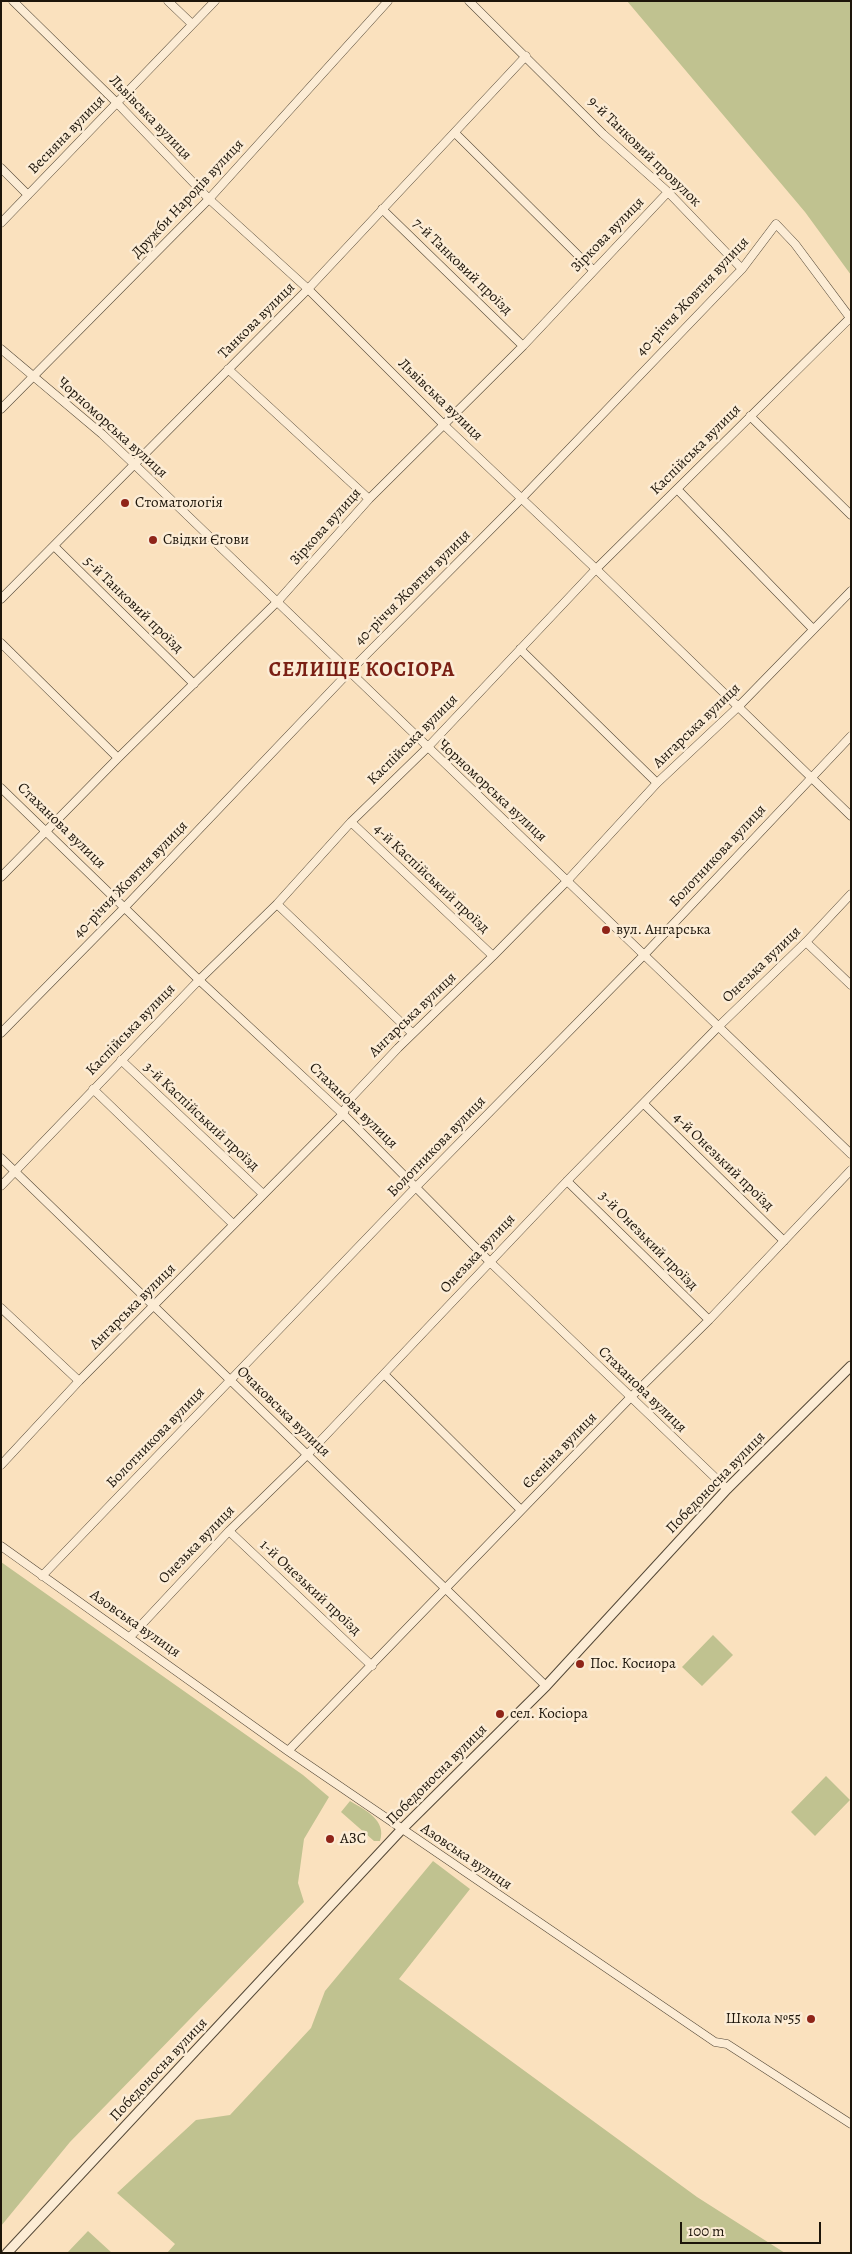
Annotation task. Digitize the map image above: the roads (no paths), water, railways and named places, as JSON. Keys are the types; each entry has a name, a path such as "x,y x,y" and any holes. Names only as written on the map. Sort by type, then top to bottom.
{"street":[{"name":"Львівська вулиця","path":"13,1 117,103 209,199 308,289 444,424 739,706 851,816"},
{"path":"168,1 192,24"},
{"name":"Весняна вулиця","path":"1,222 215,1"},
{"name":"Дружби Народів вулиця","path":"1,409 209,199 388,1"},
{"name":"9-й Танковий провулок","path":"469,1 604,134 668,192 742,269"},
{"name":"Танкова вулиця","path":"1,599 308,289 526,56"},
{"path":"455,133 593,270"},
{"path":"1,168 28,195"},
{"name":"Зіркова вулиця","path":"1,877 118,758 278,602 369,499 523,346 668,192"},
{"name":"7-й Танковий проїзд","path":"382,209 523,346"},
{"name":"40-річчя Жовтня вулиця","path":"1,1033 125,907 350,671 522,498 742,269 776,224 795,244 850,319"},
{"name":"Каспійська вулиця","path":"1,1186 199,980 277,904 351,822 427,748 596,569 850,319"},
{"name":"Чорноморська вулиця","path":"1,349 102,434 135,465 851,1154"},
{"path":"228,369 369,499"},
{"path":"750,416 851,515"},
{"path":"676,489 812,628"},
{"name":"5-й Танковий проїзд","path":"54,546 194,684"},
{"name":"Ангарська вулиця","path":"3,1460 343,1114 350,1099 412,1033 568,881 658,783 739,706 812,628 851,590"},
{"path":"1,644 118,758"},
{"path":"520,649 658,783"},
{"name":"Болотникова вулиця","path":"42,1576 416,1187 644,955 851,736"},
{"name":"Стаханова вулиця","path":"1,788 199,980 343,1114 490,1262 727,1489"},
{"name":"4-й Каспійський проїзд","path":"351,822 493,956"},
{"name":"Онезька вулиця","path":"130,1636 229,1531 384,1374 567,1181 718,1027 806,942 851,894"},
{"path":"277,904 412,1033"},
{"path":"806,942 851,985"},
{"name":"3-й Каспійський проїзд","path":"121,1060 263,1194"},
{"path":"93,1090 233,1224"},
{"name":"4-й Онезький проїзд","path":"644,1104 784,1240"},
{"name":"Очаковська вулиця","path":"1,1158 546,1686"},
{"name":"Єсеніна вулиця","path":"288,1751 630,1398 709,1320 851,1170"},
{"name":"3-й Онезький проїзд","path":"567,1181 709,1320"},
{"path":"1,1308 79,1381"},
{"name":"Победоносна вулиця","path":"7,2253 402,1829 546,1686 727,1489 851,1366"},
{"path":"384,1374 522,1510"},
{"name":"1-й Онезький проїзд","path":"229,1531 372,1666"},
{"name":"Азовська вулиця","path":"1,1546 130,1636 288,1751 715,2042 728,2044 851,2124"}],"place":[{"name":"Стоматологія","path":"125,503"},
{"name":"Свідки Єгови","path":"153,540"},
{"name":"вул. Ангарська","path":"606,930"},
{"name":"Пос. Косиора","path":"580,1664"},
{"name":"сел. Косіора","path":"500,1714"},
{"name":"АЗС","path":"330,1839"},
{"name":"Школа №55","path":"811,2019"}],"district":[{"name":"СЕЛИЩЕ КОСІОРА","path":"362,671"}]}
